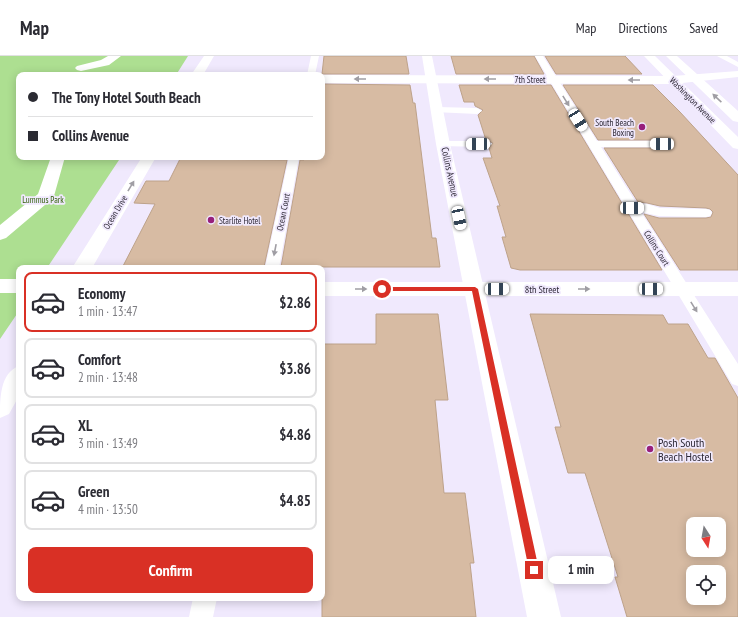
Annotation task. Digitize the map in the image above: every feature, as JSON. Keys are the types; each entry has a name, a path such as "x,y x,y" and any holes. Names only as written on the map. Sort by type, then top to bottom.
{"street":[{"path":"82,56 80,72 105,63 116,56"},
{"path":"199,72 209,56"},
{"name":"Collins Avenue","path":"427,56 443,144 544,617"},
{"name":"Washington Avenue","path":"648,56 738,145"},
{"name":"Washington Avenue","path":"671,56 738,118"},
{"name":"7th Street","path":"325,79 431,79 520,76 553,80 673,80 738,74"},
{"path":"0,234 46,196 57,160"},
{"name":"Ocean Drive","path":"84,265 147,160"},
{"path":"0,286 16,286"},
{"name":"8th Street","path":"325,289 738,289"},
{"path":"0,407 16,380"}],"lane":[{"path":"312,72 315,56"},
{"name":"Collins Court","path":"539,56 738,379"},
{"path":"721,56 738,65"},
{"path":"437,110 477,111"},
{"path":"443,144 487,144"},
{"path":"593,144 662,144"},
{"name":"Ocean Court","path":"273,265 293,160"},
{"path":"632,208 647,208 659,212 706,213"},
{"path":"201,617 204,601"}],"green space":[{"name":"Lummus Park","path":"0,56 188,56 178,72 16,72 16,160 119,160 49,265 16,265 16,315 0,339"}],"building":[{"path":"324,56 406,56 409,74 325,74 325,72 322,72"},
{"path":"451,56 534,56 544,74 456,74"},
{"path":"545,56 625,56 642,74 556,74"},
{"path":"325,84 410,85 413,103 415,103 432,238 436,238 440,267 325,267 325,265 281,265 300,160 325,160"},
{"path":"459,85 551,85 662,270 520,270 511,268 502,237 506,237 497,206 500,206 483,158 492,158 489,148 493,143 486,140 478,115 483,110 475,106 474,102 464,102"},
{"path":"563,85 653,85 680,112 738,175 738,270 680,270 644,214 659,218 706,218 711,217 713,212 706,208 660,206 638,202 604,148 662,148 668,143 662,140 598,140"},
{"path":"180,160 287,160 264,265 124,265 155,204 134,203 146,181 169,181"},
{"path":"376,314 438,314 448,400 435,400 444,493 465,493 474,563 470,563 476,617 322,617 322,601 325,601 325,344 376,344"},
{"path":"530,314 663,315 668,324 688,324 708,358 715,358 738,398 738,617 627,617 615,577 618,577 585,473 568,473 555,427 561,427"}],"place":[{"name":"South Beach Boxing","path":"642,127"},
{"name":"Starlite Hotel","path":"211,220"},
{"name":"Posh South Beach Hostel","path":"650,449"}],"route":[{"path":"382,289 475,289 534,570"}]}
